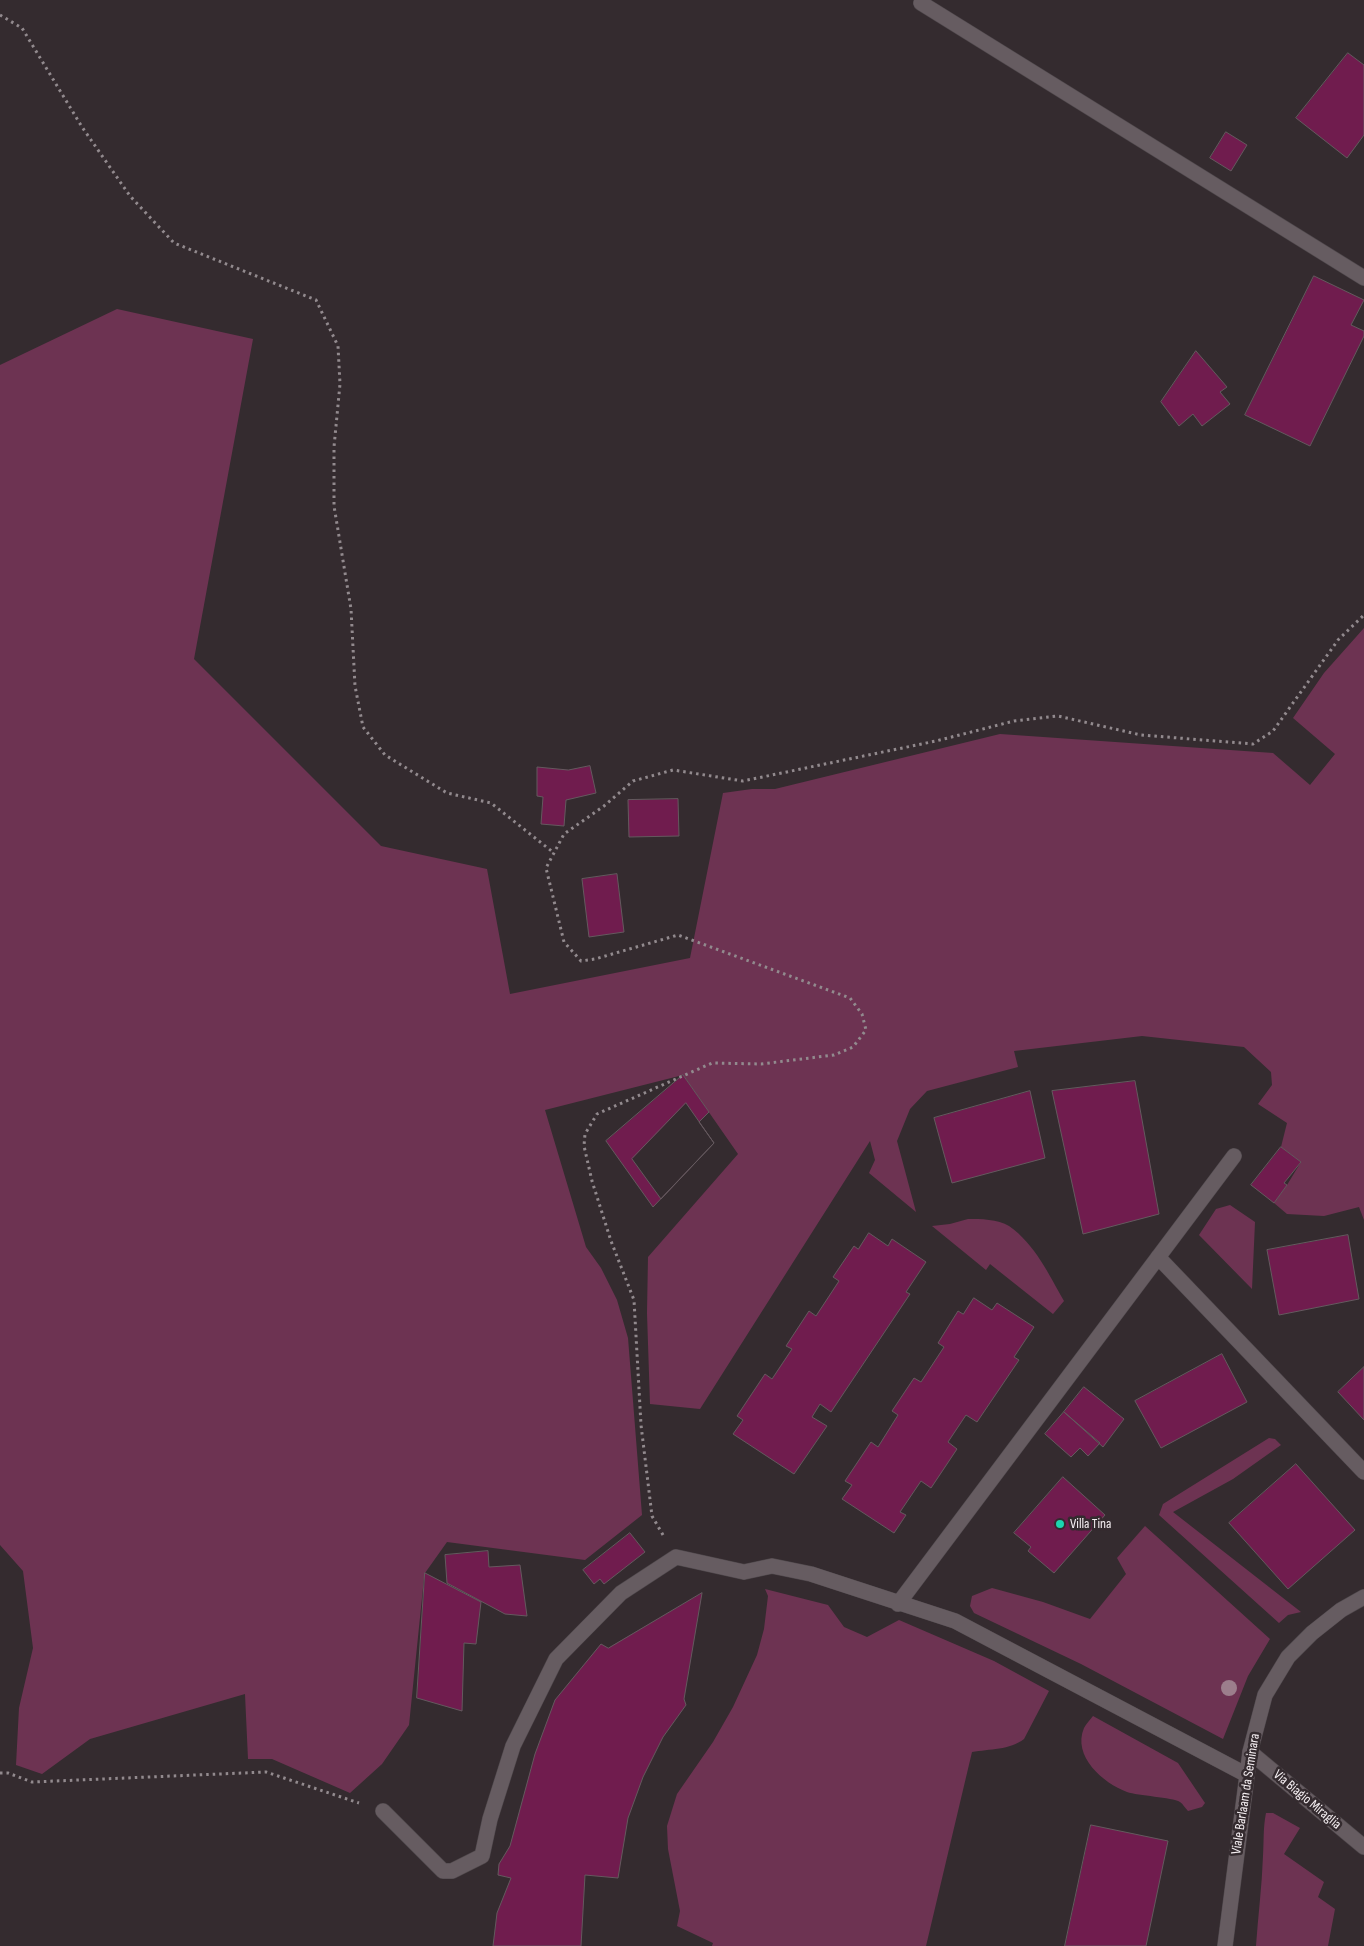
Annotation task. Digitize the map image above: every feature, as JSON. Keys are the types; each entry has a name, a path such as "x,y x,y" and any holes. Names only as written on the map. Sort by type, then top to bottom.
{"street":[{"path":"922,3 1364,278"},
{"path":"898,1604 1234,1156"},
{"path":"1158,1258 1364,1472"},
{"path":"383,1811 442,1872 452,1871 482,1856 490,1819 513,1746 556,1659 621,1593 676,1557 744,1572 772,1566 811,1574 898,1604 956,1621 1247,1775"},
{"name":"Viale Barlaam da Seminara","path":"1225,1946 1250,1752 1265,1695 1288,1657 1341,1610 1364,1598"},
{"name":"Via Biagio Miraglia","path":"1250,1752 1364,1847"}],"path":[{"path":"0,16 22,28 82,127 130,196 174,243 316,300 338,346 340,384 334,447 334,506 351,609 355,686 362,727 385,755 448,793 491,803 554,853"},
{"path":"676,1557 652,1516 641,1425 634,1300 610,1241 592,1181 584,1146 585,1134 597,1114 712,1062 761,1064 834,1055 853,1047 866,1030 862,1014 850,998 678,935 595,959 581,961 564,942 546,868 564,834 604,806 633,781 673,770 743,781 936,741 1014,721 1058,716 1140,735 1254,744 1273,731 1338,640 1364,614"},
{"path":"0,1773 8,1773 32,1782 266,1772 383,1811"}],"shaded area":[{"path":"117,309 253,339 194,659 381,846 487,869 510,994 690,958 723,793 752,789 775,789 1000,734 1273,753 1310,785 1335,754 1293,718 1324,673 1364,628 1364,1220 1359,1207 1324,1216 1287,1214 1274,1203 1301,1162 1281,1147 1287,1123 1258,1104 1272,1085 1271,1072 1244,1047 1142,1036 1014,1051 1018,1067 927,1091 910,1109 897,1141 916,1212 869,1173 875,1160 870,1141 700,1409 650,1404 647,1313 648,1257 738,1154 683,1075 545,1110 586,1247 601,1268 617,1300 628,1338 642,1515 585,1560 447,1542 425,1573 409,1725 382,1764 350,1793 272,1759 248,1759 245,1694 90,1739 42,1774 16,1765 19,1708 33,1648 23,1571 0,1545 0,365"},
{"path":"1230,1205 1255,1222 1252,1289 1199,1235 1216,1209"},
{"path":"968,1219 1000,1222 1018,1233 1041,1260 1064,1301 1053,1314 990,1264 986,1270 932,1226"},
{"path":"1269,1438 1275,1439 1281,1445 1233,1479 1173,1512 1301,1612 1288,1615 1279,1623 1159,1515 1163,1504"},
{"path":"1145,1526 1270,1639 1248,1676 1223,1739 1081,1664 974,1613 970,1606 972,1596 992,1588 1043,1602 1090,1619 1126,1574 1117,1558"},
{"path":"765,1589 828,1605 844,1627 867,1637 899,1620 994,1661 1049,1691 1024,1739 1006,1747 972,1752 926,1946 712,1946 713,1943 677,1926 680,1911 668,1849 667,1826 677,1794 713,1742 733,1707 757,1655 764,1629 768,1596"},
{"path":"1093,1716 1178,1763 1205,1803 1202,1807 1188,1811 1176,1800 1127,1792 1108,1782 1092,1767 1082,1749 1081,1738 1084,1728"},
{"path":"1266,1813 1273,1813 1300,1828 1284,1854 1324,1882 1318,1897 1335,1909 1328,1946 1256,1946"}],"building":[{"path":"1348,53 1364,65 1364,135 1347,158 1296,118"},
{"path":"1226,132 1247,145 1231,171 1210,158"},
{"path":"1314,276 1364,300 1351,325 1364,331 1364,336 1310,446 1245,415"},
{"path":"1196,351 1227,387 1220,392 1230,404 1202,426 1193,414 1179,426 1161,402"},
{"path":"590,766 596,793 566,800 564,826 541,824 543,797 537,796 537,767 568,770"},
{"path":"678,799 679,836 629,837 628,800"},
{"path":"617,874 624,932 589,937 582,879"},
{"path":"683,1075 709,1112 699,1122 714,1143 653,1207 606,1141"},
{"path":"1135,1081 1159,1214 1083,1234 1052,1091"},
{"path":"1030,1091 1045,1158 952,1183 934,1118"},
{"path":"686,1103 714,1143 661,1199 632,1159"},
{"path":"1281,1147 1301,1162 1284,1183 1287,1185 1274,1203 1251,1185"},
{"path":"869,1233 888,1246 892,1239 926,1262 906,1292 910,1294 831,1412 820,1404 812,1417 827,1426 794,1474 733,1434 743,1420 737,1416 765,1374 772,1379 792,1349 786,1346 809,1311 816,1316 839,1281 833,1277 854,1246 858,1249"},
{"path":"1348,1235 1359,1299 1279,1315 1267,1250"},
{"path":"974,1298 992,1310 997,1303 1034,1327 1014,1357 1019,1360 977,1422 966,1415 948,1442 957,1449 931,1488 921,1481 900,1512 906,1515 894,1533 842,1499 852,1485 845,1481 871,1442 878,1447 898,1415 892,1411 914,1378 921,1382 944,1347 938,1343 958,1311 963,1314"},
{"path":"1222,1354 1247,1402 1161,1448 1135,1401"},
{"path":"1364,1367 1364,1420 1338,1392"},
{"path":"1084,1387 1124,1419 1103,1447 1064,1412"},
{"path":"1064,1412 1100,1443 1088,1456 1080,1448 1071,1457 1045,1434"},
{"path":"1296,1464 1355,1530 1288,1589 1229,1523"},
{"name":"Villa Tina","path":"1063,1477 1105,1515 1054,1573 1028,1551 1031,1547 1014,1533"},
{"path":"630,1533 645,1552 604,1584 600,1579 594,1584 583,1570"},
{"path":"488,1551 489,1567 520,1565 527,1616 505,1614 447,1583 445,1555"},
{"path":"425,1573 481,1602 476,1644 464,1643 462,1711 417,1698"},
{"path":"702,1593 684,1699 686,1705 663,1737 643,1777 628,1818 618,1878 585,1875 581,1946 493,1946 497,1913 511,1878 498,1875 499,1864 510,1846 535,1754 555,1700 601,1644 608,1648"},
{"path":"1091,1825 1168,1841 1146,1946 1065,1946"}],"place":[{"name":"Villa Tina","path":"1060,1524"}]}
